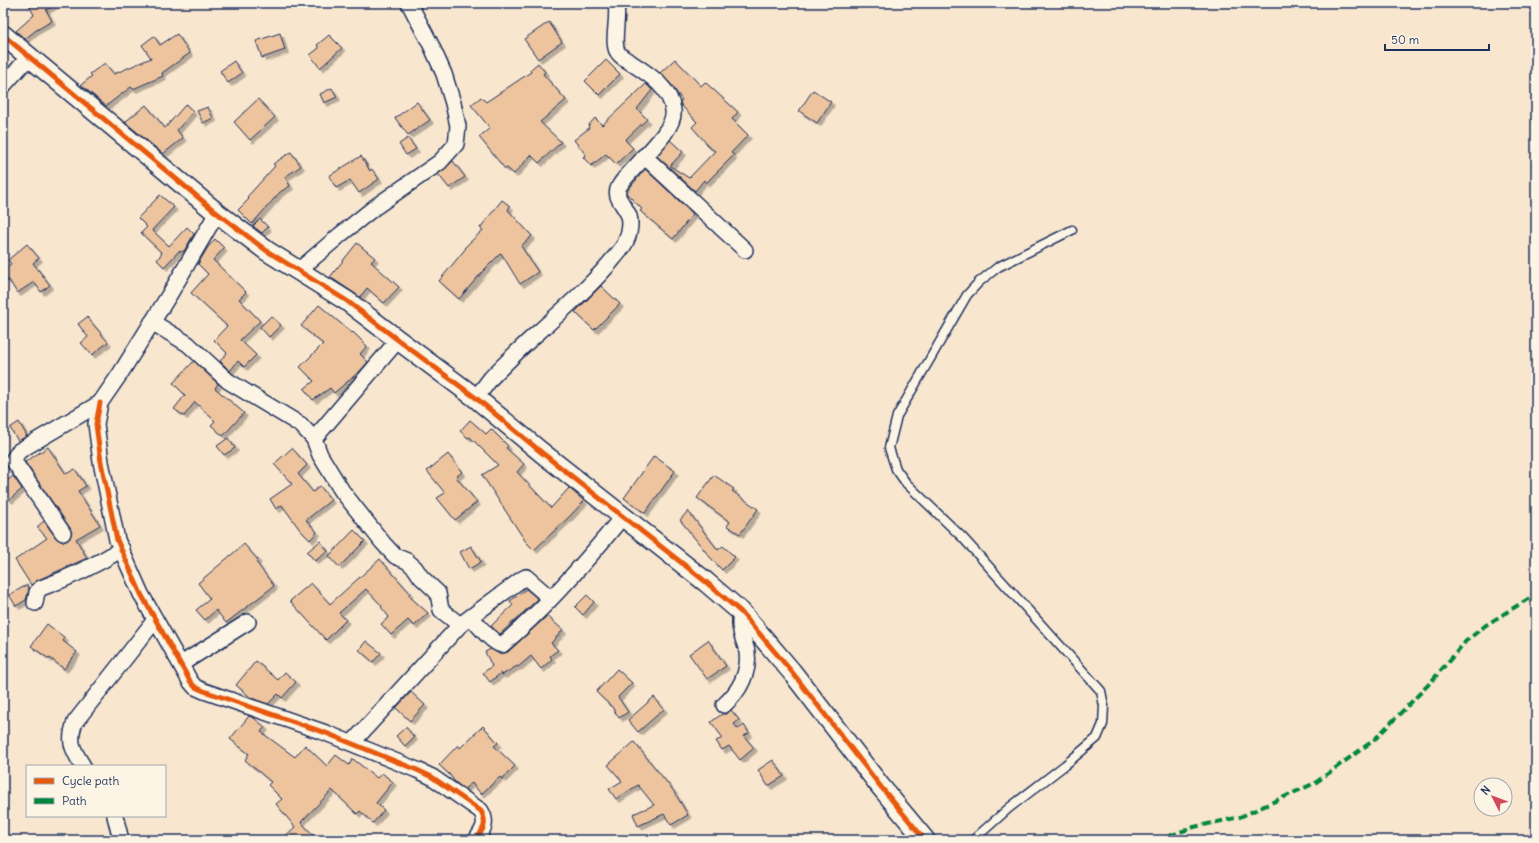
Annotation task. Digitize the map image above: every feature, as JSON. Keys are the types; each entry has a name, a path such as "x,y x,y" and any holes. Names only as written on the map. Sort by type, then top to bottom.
{"street":[{"path":"298,271 375,207 440,162 456,144 458,126 444,74 409,3"},
{"path":"476,398 491,378 603,271 627,241 630,228 628,213 619,199 617,192 620,185 664,135 671,124 674,112 670,96 655,80 621,57 616,50 615,40 618,10 616,3"},
{"path":"3,35 217,213 267,251 347,301 476,398 706,582 740,612 796,677 881,787 925,840"},
{"path":"3,86 29,57"},
{"path":"644,156 745,250"},
{"path":"217,213 120,374 100,402 96,424 101,462 117,540 154,620 195,687 326,733 432,777 476,807 484,817 484,827 476,840"},
{"path":"152,322 188,344 228,381 301,425 314,439 320,455 342,491 389,550 415,568 421,577 438,593 442,610 465,621 490,637 499,645 502,645 536,614 623,516"},
{"path":"314,439 398,340"},
{"path":"63,533 13,460 19,451 100,402"},
{"path":"35,603 36,596 41,588 102,562 122,549"},
{"path":"352,743 465,621 524,578 528,578 550,598"},
{"path":"724,705 733,697 743,680 748,664 747,652 740,630 740,612"},
{"path":"82,765 74,752 71,740 76,722 154,620"},
{"path":"181,664 248,622"},
{"path":"115,817 121,840"}],"lane":[{"path":"973,840 1009,808 1065,765 1097,738 1103,724 1104,706 1101,690 963,538 906,483 896,469 889,448 897,416 967,295 979,282 998,267 1072,230"}],"building":[{"path":"28,3 58,3 46,10 52,21 25,39 16,31 34,15"},
{"path":"549,22 562,42 538,59 524,39"},
{"path":"280,33 285,50 262,58 256,41"},
{"path":"177,34 190,53 162,73 163,76 133,89 131,87 106,106 81,85 92,76 90,74 105,63 114,74 151,58 142,45 154,36 160,45"},
{"path":"329,35 342,48 320,68 310,55 319,48 317,45"},
{"path":"675,59 701,86 705,82 738,112 732,119 748,135 731,153 734,155 706,183 704,180 695,191 657,156 670,140 683,152 670,166 689,178 715,151 706,145 707,144 692,127 697,122 681,105 680,101 682,100 670,83 660,73"},
{"path":"606,60 620,74 599,95 585,81"},
{"path":"234,61 242,73 228,83 220,71"},
{"path":"538,63 545,72 543,74 566,100 540,122 561,142 539,163 531,155 514,174 507,168 505,169 479,137 490,128 471,105 481,97 486,102 531,72 530,70"},
{"path":"646,84 652,90 637,109 647,119 625,140 633,148 616,164 606,154 591,166 583,157 586,155 574,140 589,128 588,126 595,118 602,125"},
{"path":"332,88 337,97 324,103 320,94"},
{"path":"813,90 831,102 817,123 799,111"},
{"path":"258,99 275,117 250,140 234,122"},
{"path":"417,102 430,120 408,135 395,118"},
{"path":"186,104 193,112 177,130 183,138 163,154 125,122 146,105 165,128"},
{"path":"208,107 213,118 203,123 197,111"},
{"path":"408,138 416,149 406,155 399,144"},
{"path":"291,152 301,166 285,177 290,186 280,192 252,224 238,210 249,199 247,197 275,166 273,164"},
{"path":"361,156 370,171 372,169 379,179 359,193 350,180 336,188 329,176"},
{"path":"453,161 465,177 449,188 438,174"},
{"path":"645,169 693,214 673,239 640,211 642,209 627,194 628,190"},
{"path":"160,195 174,207 152,230 169,246 187,227 194,234 184,251 179,251 164,267 157,260 162,253 141,233 147,227 138,218"},
{"path":"502,200 510,206 508,210 532,236 521,246 538,272 520,284 501,253 459,299 439,281 466,248 465,247 483,230 480,228"},
{"path":"260,219 268,227 262,233 253,226"},
{"path":"215,239 224,248 213,260 246,292 239,299 260,321 240,340 256,355 244,367 238,361 230,371 220,361 227,353 214,340 227,326 191,293 208,274 198,264 208,247"},
{"path":"357,243 375,258 371,262 399,287 384,303 367,288 360,297 330,277"},
{"path":"27,244 39,258 33,263 50,285 41,292 34,282 17,293 9,280 7,281 3,274 3,270 11,264 8,260"},
{"path":"601,286 620,304 594,330 575,312"},
{"path":"319,305 352,333 353,332 367,346 360,354 368,362 360,371 334,393 330,388 313,400 304,389 314,381 300,367 323,344 301,326"},
{"path":"271,316 281,325 269,337 260,327"},
{"path":"87,317 108,342 92,355 81,343 88,337 78,324"},
{"path":"194,361 218,384 215,388 244,413 223,436 211,425 215,421 195,402 184,416 174,409 185,395 173,383"},
{"path":"470,420 486,434 491,429 508,446 506,448 524,464 517,472 551,508 569,488 584,501 534,550 526,542 482,475 498,465 470,437 468,438 460,431"},
{"path":"19,422 27,436 18,441 10,428"},
{"path":"228,438 235,448 224,455 217,446"},
{"path":"48,447 66,474 75,469 86,486 78,491 100,525 76,539 87,558 38,580 31,585 15,560 47,538 37,527 44,521 56,538 63,542 68,540 72,533 25,462"},
{"path":"292,448 307,465 298,474 313,492 320,486 331,500 306,520 317,532 310,540 300,530 282,505 276,509 270,499 292,484 274,464"},
{"path":"448,454 462,472 456,477 477,502 455,520 437,498 445,493 427,471"},
{"path":"654,456 675,471 645,513 624,498"},
{"path":"714,475 734,489 732,491 758,509 740,534 727,526 730,522 697,498"},
{"path":"13,476 22,489 9,500 3,492 3,484"},
{"path":"688,511 718,550 723,546 735,557 722,570 680,520"},
{"path":"354,530 365,541 339,567 329,556"},
{"path":"320,541 328,551 315,561 307,552"},
{"path":"244,544 258,560 256,562 274,586 226,623 216,610 205,620 196,610 210,599 198,583"},
{"path":"471,546 481,562 469,569 460,552"},
{"path":"380,559 410,593 408,595 428,613 414,626 408,620 391,635 381,624 389,617 381,607 382,606 366,589 339,613 346,620 326,640 290,601 311,583 330,604"},
{"path":"27,585 29,589 26,600 16,606 9,595"},
{"path":"526,589 538,599 500,634 491,626 513,605 510,601"},
{"path":"587,595 594,602 583,615 575,607"},
{"path":"547,616 563,630 551,643 558,650 550,656 552,659 541,669 531,656 518,667 517,666 502,675 501,673 490,682 483,673 492,666 485,652 491,649 499,654 508,652"},
{"path":"47,624 65,638 63,641 77,652 64,669 31,646"},
{"path":"708,640 726,666 707,679 689,654"},
{"path":"366,641 381,653 373,662 359,650"},
{"path":"256,661 278,680 285,672 296,682 282,698 278,694 268,704 251,698 236,685"},
{"path":"617,669 632,683 618,697 628,712 619,718 612,707 596,692"},
{"path":"411,692 425,705 410,721 396,708"},
{"path":"654,697 664,709 638,732 628,720"},
{"path":"731,710 739,720 734,724 738,729 744,725 749,733 744,736 754,748 740,760 729,746 722,750 716,741 723,738 711,722 722,714 727,714"},
{"path":"249,716 265,727 261,732 295,757 305,745 327,766 336,755 349,765 353,759 377,778 382,773 393,782 376,803 384,810 373,823 360,811 357,814 332,790 301,822 313,835 307,840 281,840 295,827 276,804 282,799 268,785 271,782 245,760 249,754 230,739"},
{"path":"483,726 498,743 494,746 515,766 502,779 500,777 481,794 472,783 464,789 439,765 458,745 460,748"},
{"path":"406,727 414,737 405,746 396,736"},
{"path":"634,742 673,790 688,815 671,825 664,814 638,826 633,814 654,805 638,785 616,799 609,789 622,781 608,765"},
{"path":"773,760 784,776 768,786 758,770"}],"marked path":[{"path":"1158,840 1194,827 1240,817 1315,783 1374,740 1430,683 1466,641 1486,625 1536,594"}],"cycle path":[{"path":"3,35 217,213 267,251 347,301 476,398 541,452 706,582 741,612 792,672 881,787 925,840"},
{"path":"100,403 96,424 101,462 117,540 141,594 190,681 195,687 326,733 432,777 481,811 484,819 484,826 476,840"}]}
